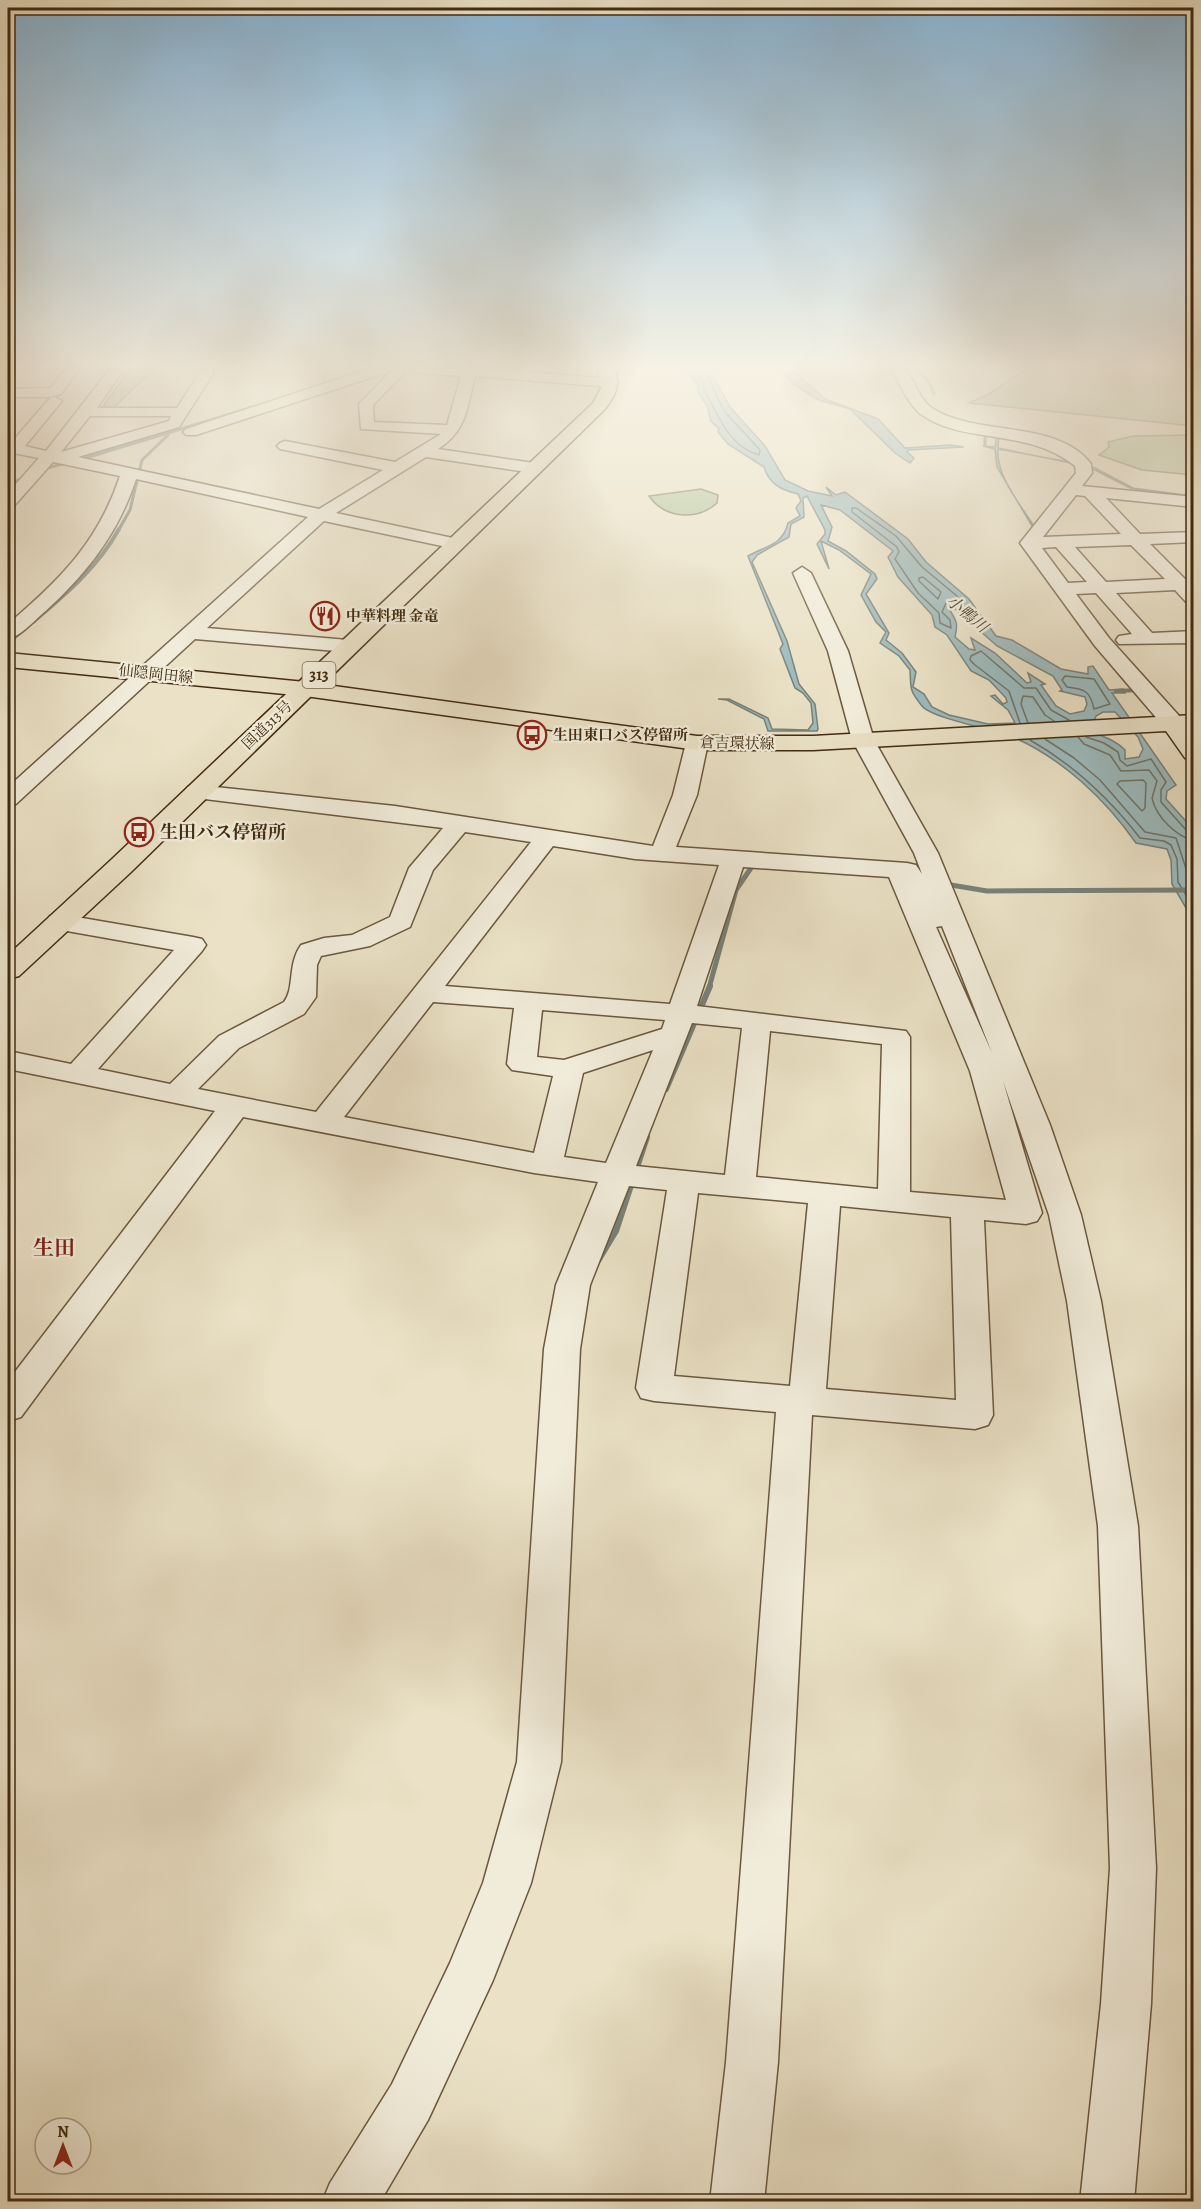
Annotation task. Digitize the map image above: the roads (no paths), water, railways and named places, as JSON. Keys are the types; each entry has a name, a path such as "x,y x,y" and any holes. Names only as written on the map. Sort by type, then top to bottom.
{"main road":[{"name":"国道313号","path":"8,970 121,866 530,472"},
{"name":"仙隠岡田線","path":"8,660 304,689"},
{"name":"倉吉環状線","path":"304,689 697,743 762,744 1183,722"},
{"path":"1183,722 1194,753"}],"street":[{"path":"8,502 40,472"},
{"path":"115,472 456,544"},
{"path":"8,799 323,515 393,472"},
{"path":"1029,543 1084,472"},
{"path":"8,633 80,567 107,532 132,475"},
{"path":"1069,490 1194,502"},
{"path":"1090,492 1136,539 1186,584 1194,599"},
{"path":"1168,499 1194,525"},
{"path":"1029,543 1194,537"},
{"path":"1060,542 1147,639"},
{"path":"1029,543 1102,642 1183,722"},
{"path":"802,573 838,651 873,739 926,853 1035,1125 1065,1215 1084,1301 1118,1526 1133,1868 1126,2004 1107,2202"},
{"path":"1063,589 1186,584"},
{"path":"191,633 348,646"},
{"path":"1102,642 1194,637"},
{"path":"662,853 685,795 697,743"},
{"path":"196,792 395,813 635,852 908,870 938,920 958,930"},
{"path":"177,1094 229,1042 294,1008 302,997 304,964 310,951 322,945 346,944 377,935 400,921 421,868 459,824"},
{"path":"324,1122 546,838"},
{"path":"349,2202 410,2103 468,1980 507,1883 539,1762 562,1349 573,1286 678,1024 734,857"},
{"path":"8,1060 235,1106 618,1175 1026,1213 985,1071 899,870"},
{"path":"59,922 193,945 78,1074"},
{"path":"424,993 529,1001 678,1024 757,1022 896,1037 894,1201"},
{"path":"529,1001 522,1064 570,1068 678,1024"},
{"path":"739,1187 757,1022"},
{"path":"547,1164 570,1068"},
{"path":"8,1407 235,1106"},
{"path":"684,1181 654,1388 975,1415 967,1208"},
{"path":"737,2202 752,2061 801,1400 825,1194"}],"water":[{"name":"小鴨川","path":"780,472 785,480 808,491 832,496 826,487 836,495 845,492 908,539 926,562 969,599 996,636 1012,640 1061,669 1088,674 1088,667 1093,666 1109,690 1123,689 1125,693 1112,693 1176,785 1167,791 1166,799 1193,829 1193,920 1172,884 1171,860 1167,849 1136,843 1097,796 1066,769 1013,737 937,715 922,706 912,689 910,670 899,656 880,643 886,632 876,622 861,595 871,574 839,550 821,541 829,569 817,544 825,534 825,530 807,496 803,498 804,517 791,524 789,537 757,555 752,562 787,641 799,684 815,704 818,729 817,731 768,731 764,719 727,700 718,699 729,699 768,718 772,729 808,730 813,723 811,703 803,693 795,688 780,649 783,644 748,556 778,540 786,530 788,523 800,516 796,508 801,501 798,494 781,488 772,482 766,473","holes":["821,505 840,510 893,551 888,557 898,577 932,615 935,627 947,635 971,671 989,680 1006,698 1007,702 1003,704 995,695 991,696 1008,710 1015,723 988,724 949,715 932,707 924,694 913,687 916,672 902,653 886,640 889,633 866,594 877,579 875,574 846,551 828,541 832,527","948,606 953,607 997,646 1053,676 1062,690 1060,691 1085,697 1087,704 1084,711 1070,714 1056,706 1041,685 1045,684 1028,673 1031,682 1027,683 995,653 971,638 975,650 969,649 955,637 956,624","1103,712 1115,712 1138,737 1143,749 1139,757 1125,759 1125,750 1109,739 1090,732 1096,716"]},
{"path":"1099,472 1133,488 1193,496 1166,495 1130,488"},
{"path":"1017,501 1028,517 1034,526 1032,526"}],"waterway":[{"path":"118,531 130,510 139,472"},
{"path":"8,485 26,476"},
{"path":"33,622 69,591 91,568 119,529"},
{"path":"8,643 23,630"},
{"path":"1116,691 1139,690"},
{"path":"709,988 736,890 753,865 756,865"},
{"path":"945,884 987,891 1194,890"},
{"path":"666,1089 710,986"},
{"path":"598,1261 616,1231 647,1137"}],"place":[{"name":"中華料理 金竜","path":"325,616"},
{"name":"生田東口バス停留所","path":"532,735"},
{"name":"生田バス停留所","path":"139,832"}],"district":[{"name":"生田","path":"54,1248"}]}
